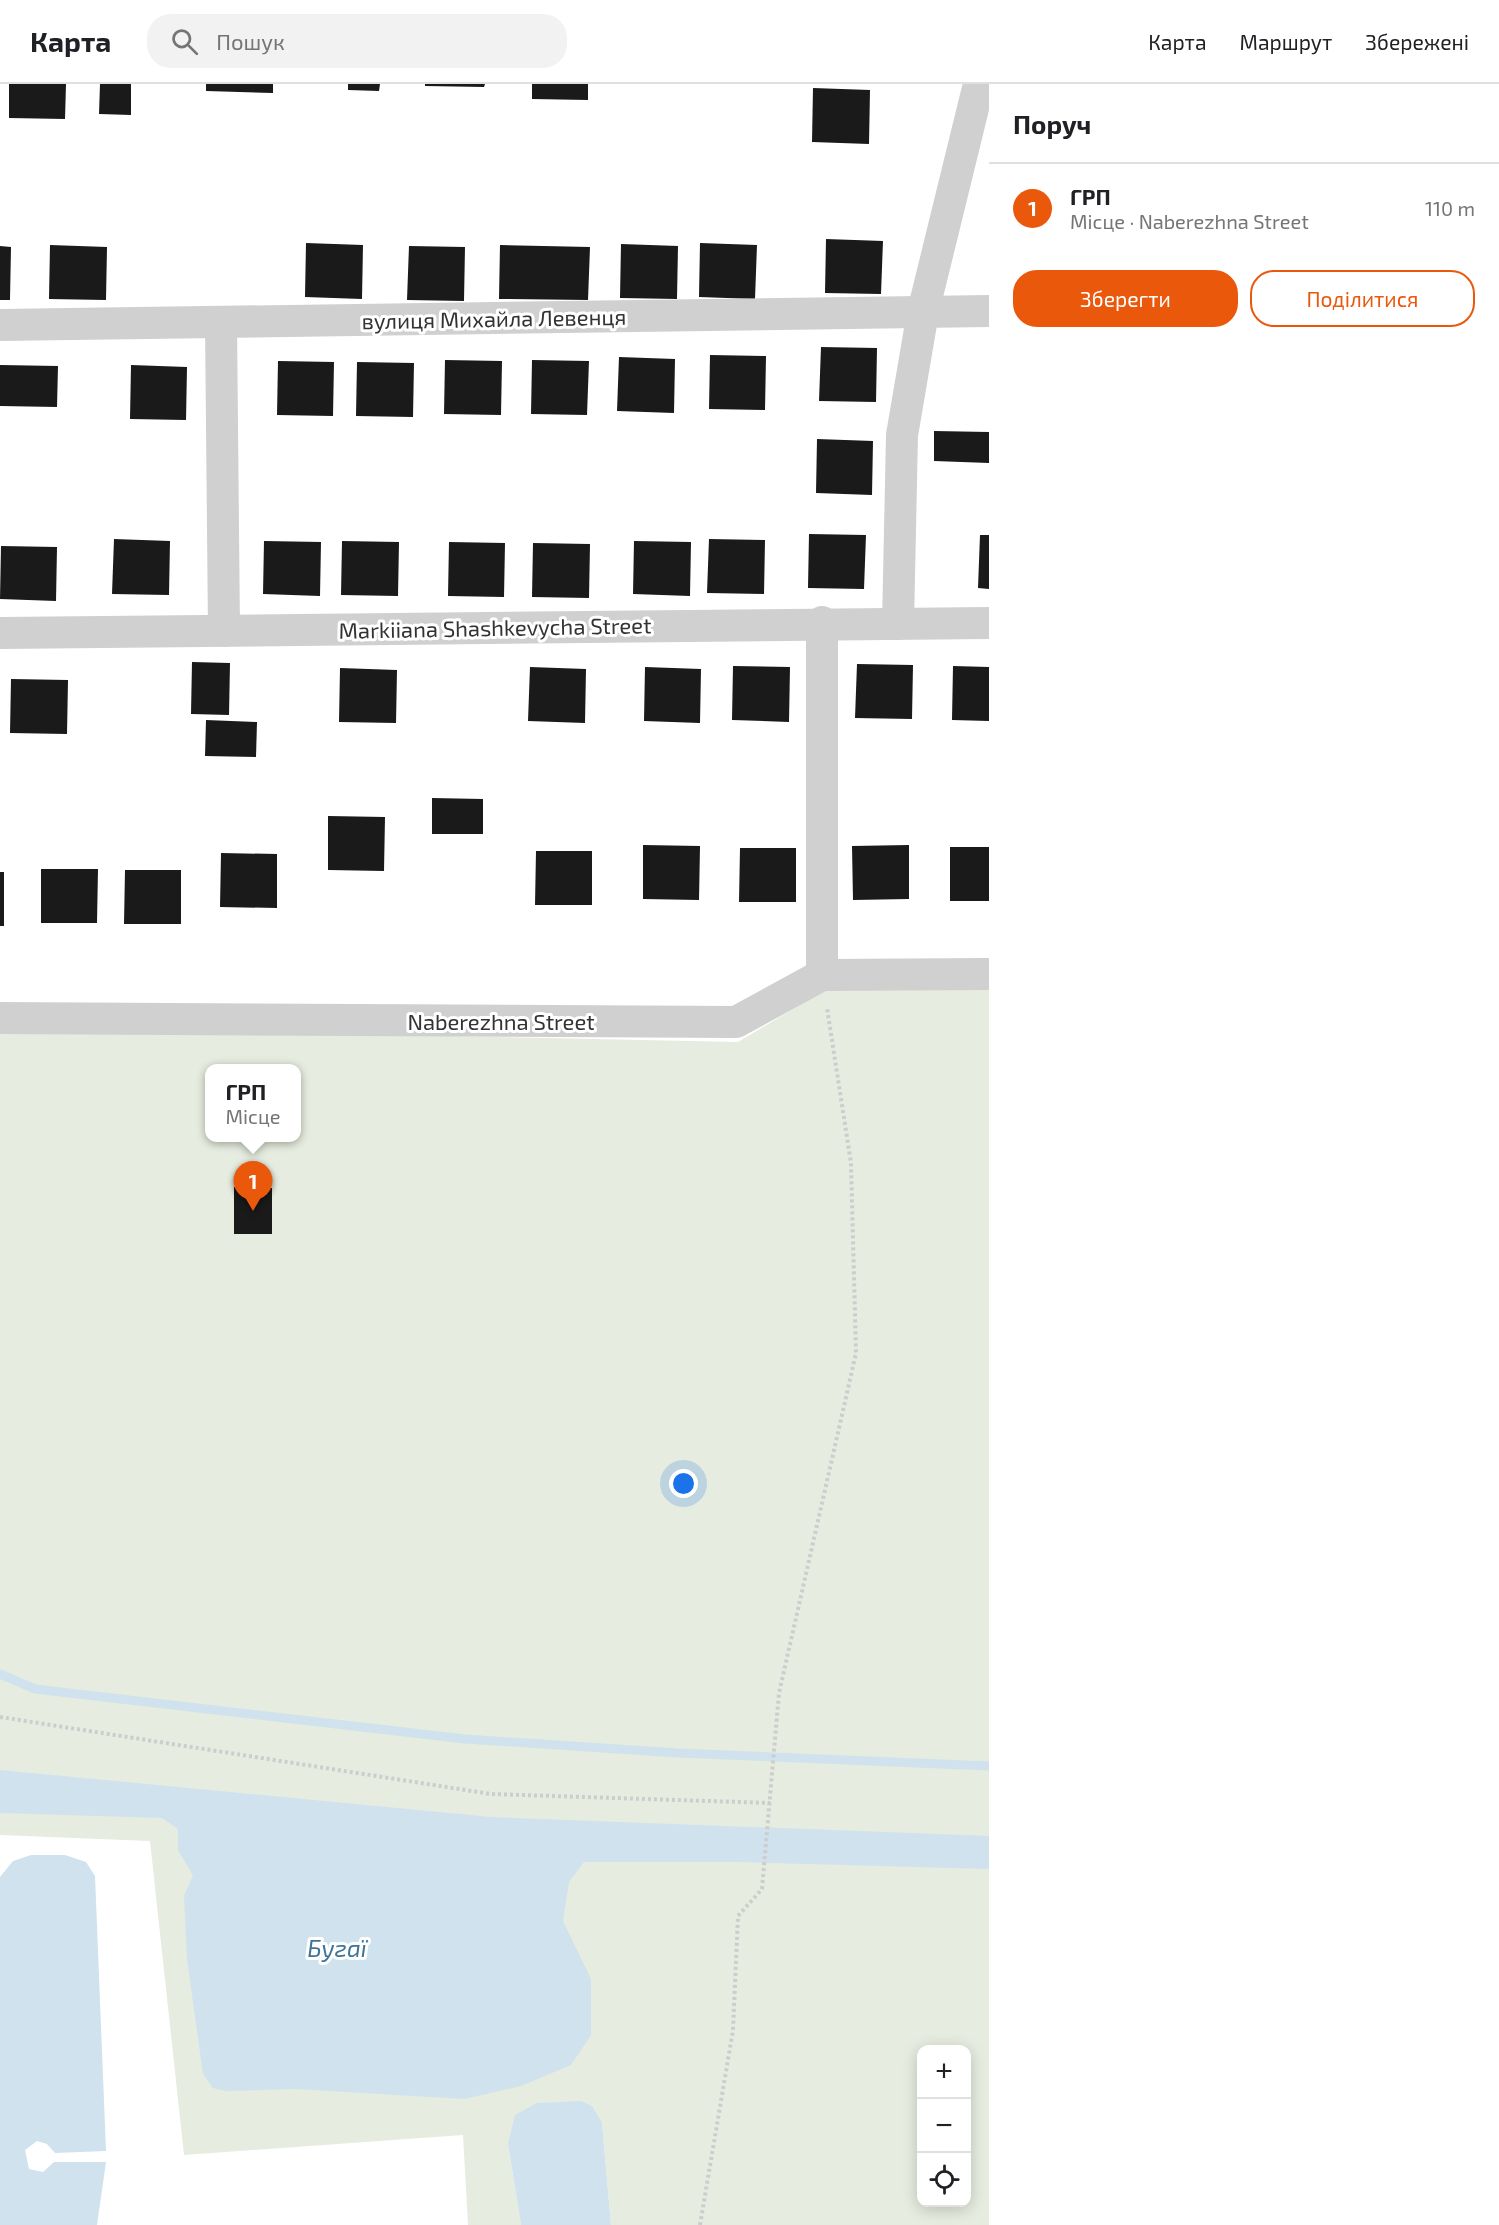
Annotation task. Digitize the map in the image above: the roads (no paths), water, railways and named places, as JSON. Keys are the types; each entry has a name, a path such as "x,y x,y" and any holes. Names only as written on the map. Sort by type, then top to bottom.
{"street":[{"path":"898,624 902,435 923,312 979,84"},
{"name":"вулиця Михайла Левенця","path":"0,325 989,311"},
{"path":"221,322 224,630"},
{"path":"822,622 822,975"},
{"name":"Markiiana Shashkevycha Street","path":"0,633 822,622 989,623"},
{"name":"Naberezhna Street","path":"0,1018 736,1022 822,975 989,974"}],"water":[{"name":"Бугаї","path":"0,1770 491,1817 989,1836 989,1869 739,1862 584,1862 569,1882 563,1921 591,1979 591,2035 571,2065 521,2086 464,2099 296,2089 226,2091 213,2088 203,2074 187,1959 184,1896 193,1875 178,1850 178,1829 162,1818 0,1813"},
{"path":"31,1855 65,1855 86,1862 95,1876 106,2151 55,2153 47,2144 37,2141 25,2150 29,2169 43,2172 54,2162 106,2162 97,2225 0,2225 0,1877 13,1861"},
{"path":"581,2101 592,2106 602,2123 611,2225 521,2225 508,2144 515,2115 537,2103"}],"waterway":[{"path":"0,1674 35,1689 465,1739 678,1753 989,1766"}],"place":[{"name":"ГРП","path":"253,1211"}]}
